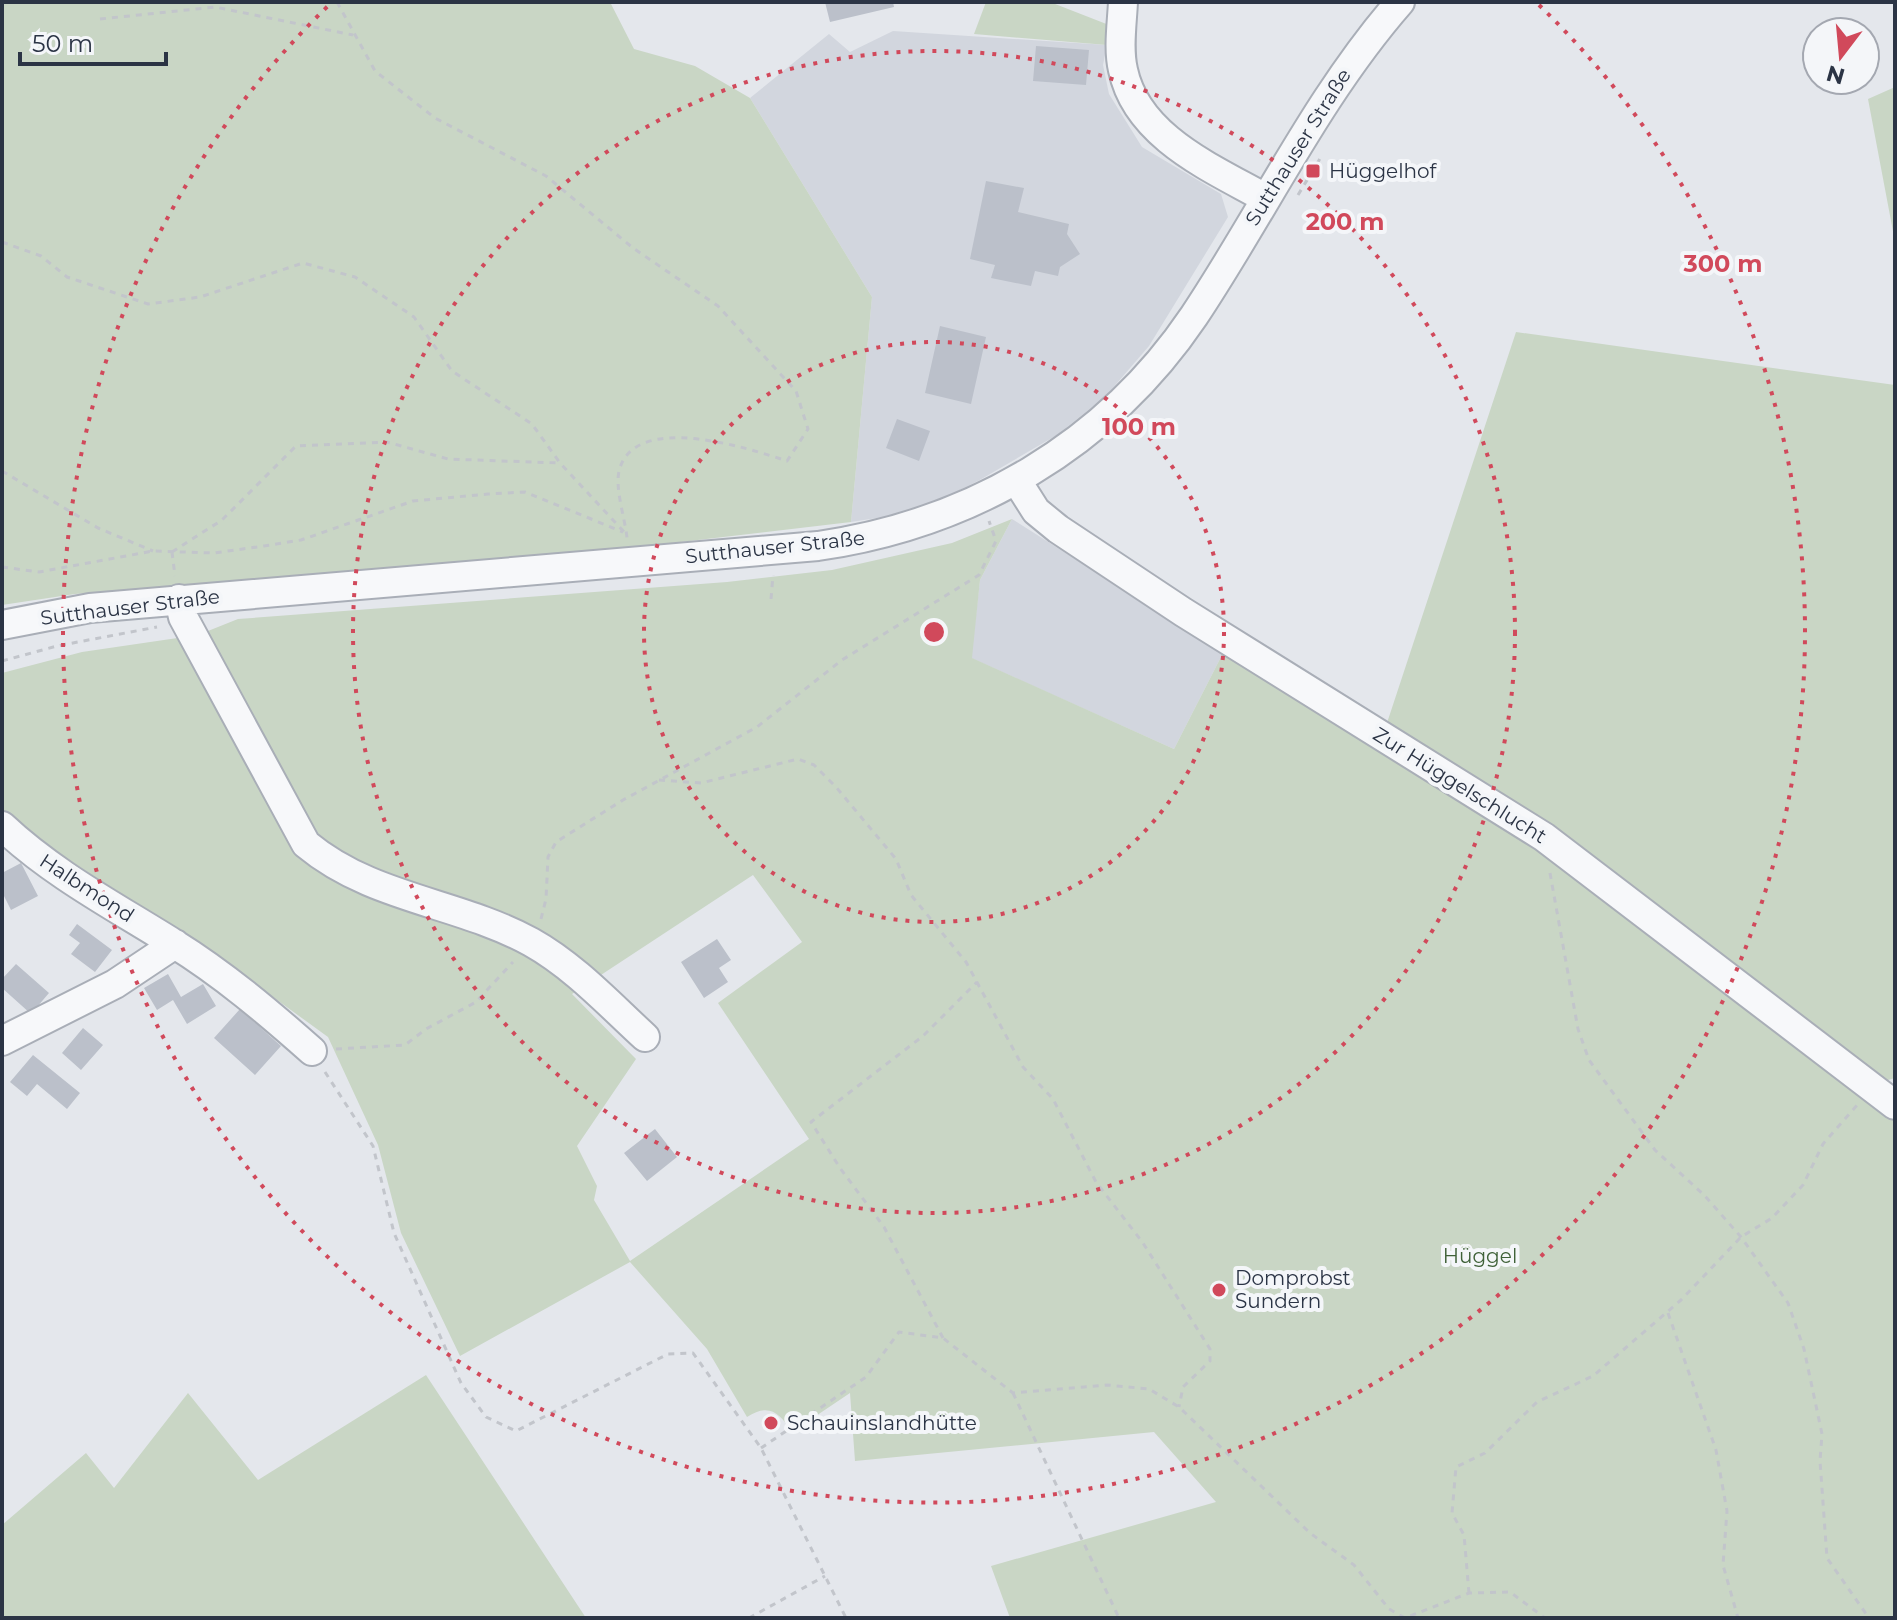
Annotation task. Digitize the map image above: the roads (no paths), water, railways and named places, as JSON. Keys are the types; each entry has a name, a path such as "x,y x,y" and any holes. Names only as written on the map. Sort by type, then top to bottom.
{"street":[{"path":"1123,2 1123,70 1144,114 1160,133 1202,163 1265,198"},
{"name":"Sutthauser Straße","path":"2,625 90,608 179,599 818,546 863,539 915,525 1017,481 1074,443 1141,383 1194,315 1353,59 1400,2"},
{"name":"Zur Hüggelschlucht","path":"1017,481 1036,511 1058,529 1183,612 1544,837 1895,1105"},
{"path":"179,599 183,617 306,844 332,865 376,887 531,942 572,970 645,1037"},
{"name":"Halbmond","path":"2,826 62,876 175,944 252,999 312,1051"},
{"path":"2,1041 115,984 175,944"}],"place":[{"name":"Hüggelhof","path":"1313,171"},
{"name":"Domprobst Sundern","path":"1219,1290"},
{"name":"Schauinslandhütte","path":"771,1423"}],"park label":[{"name":"Hüggel","path":"1480,1256"}]}
